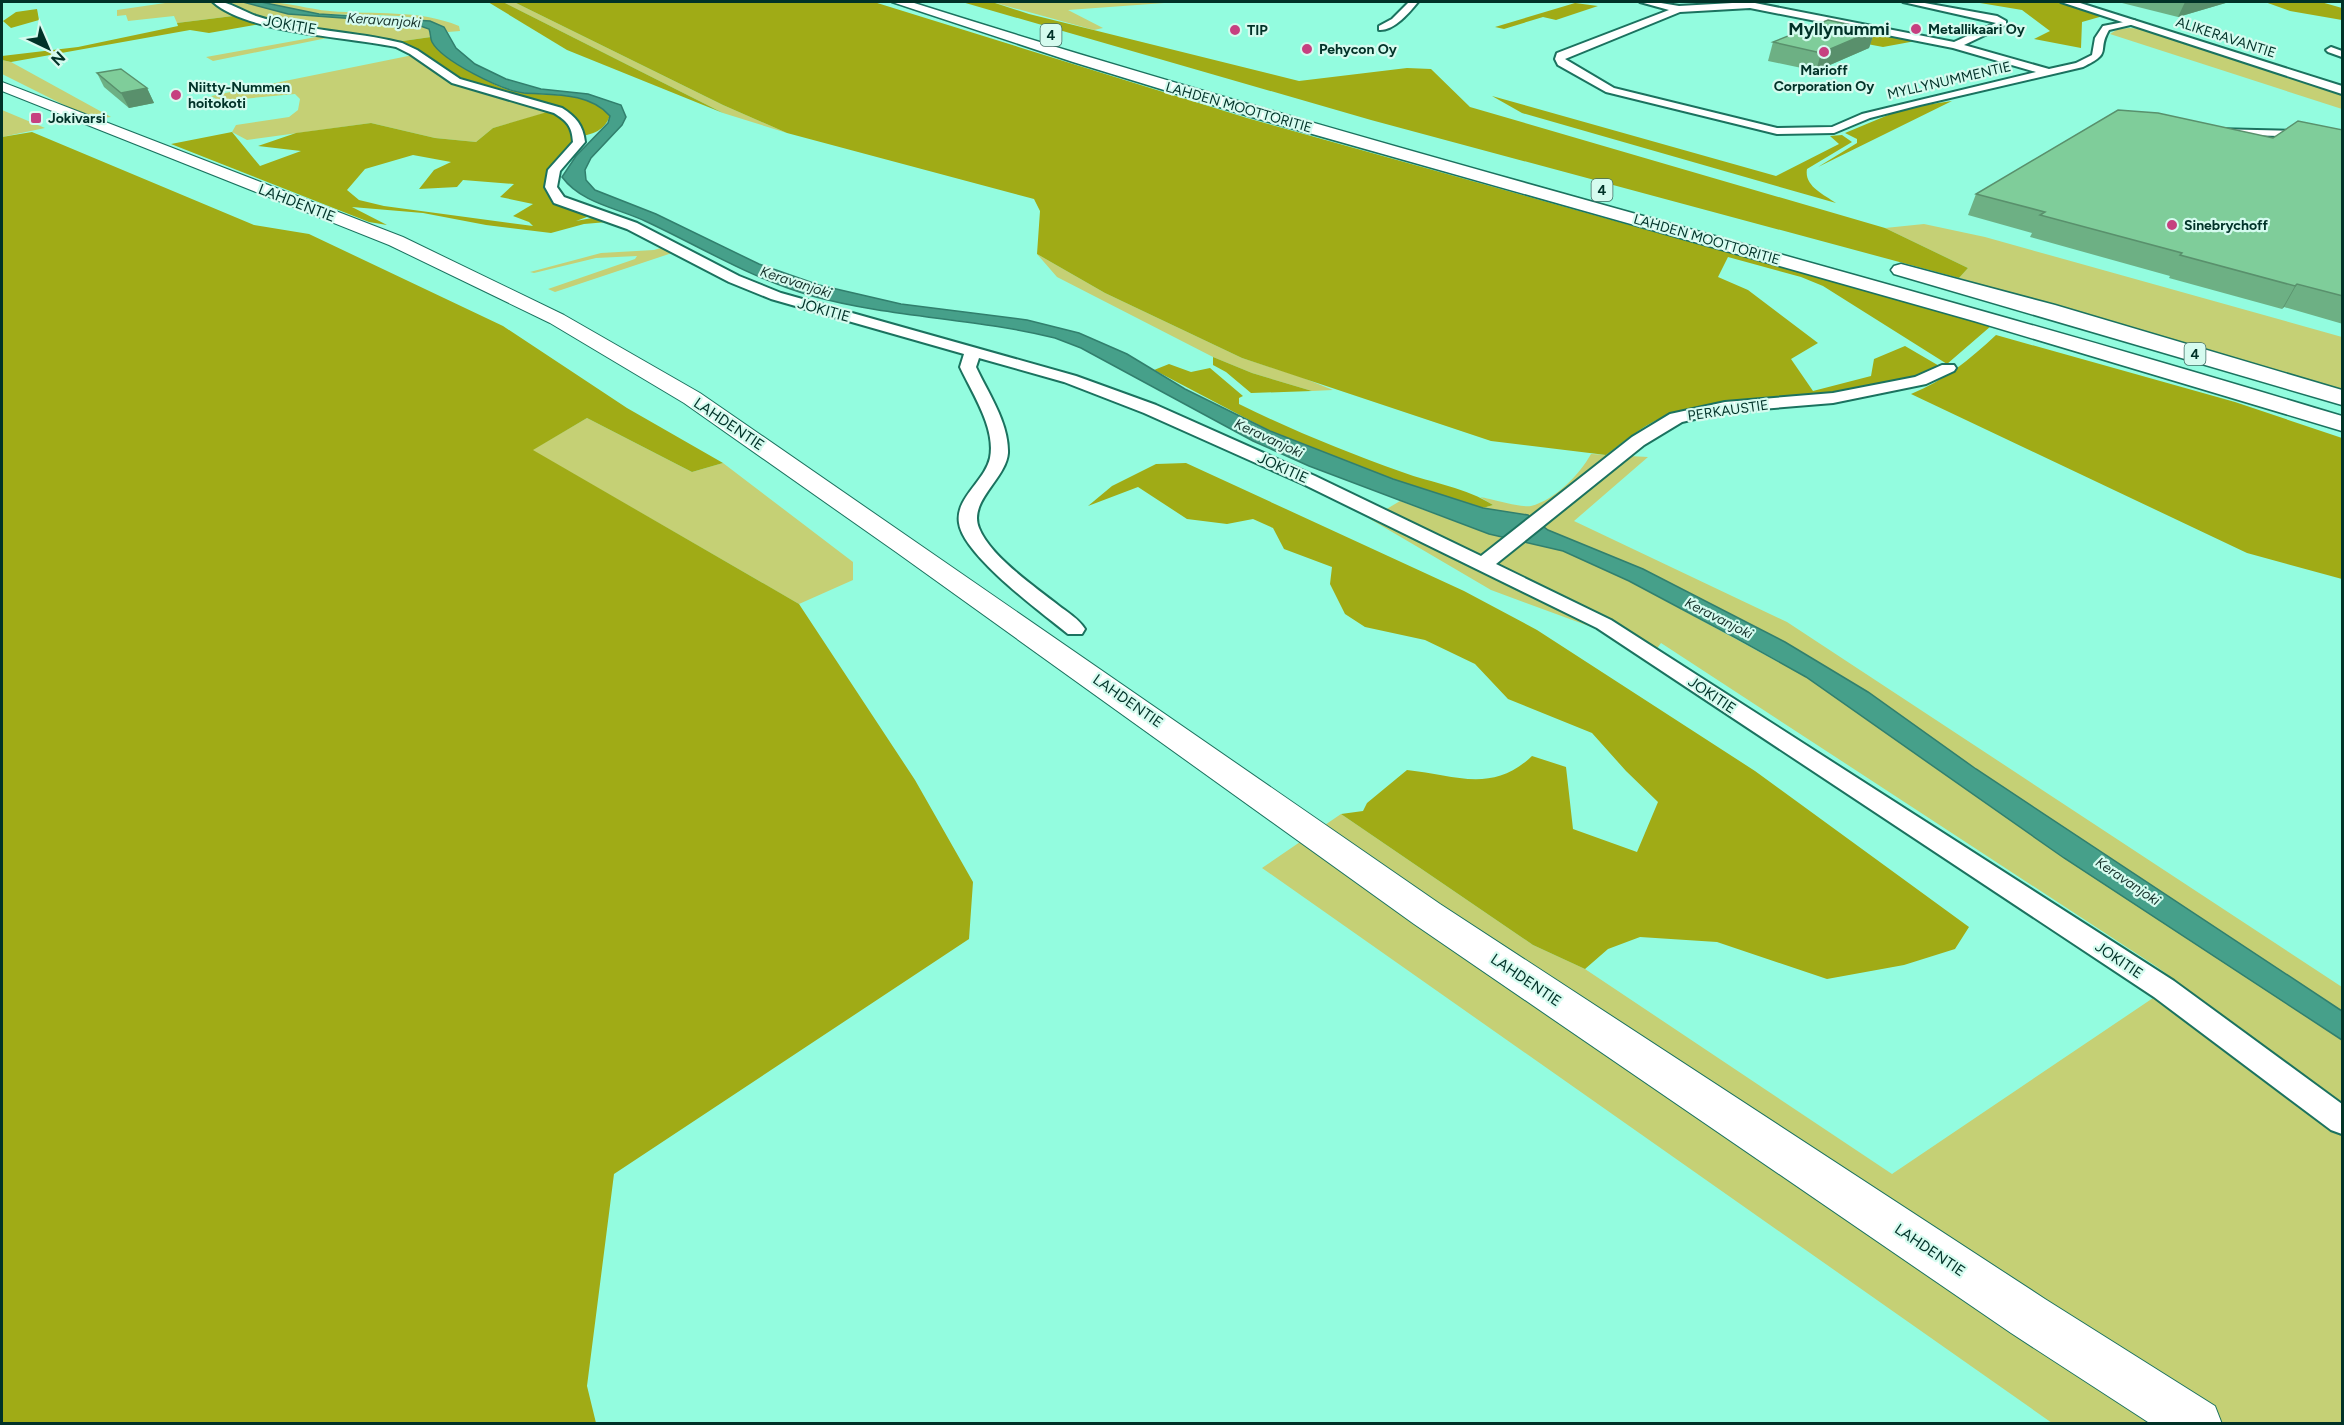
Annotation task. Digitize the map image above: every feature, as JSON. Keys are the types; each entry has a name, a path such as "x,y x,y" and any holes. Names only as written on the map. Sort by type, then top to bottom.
{"highway":[{"name":"LAHDEN MOOTTORITIE","path":"899,2 1203,97 2003,322 2343,424"},
{"name":"4","path":"944,2 1055,36"},
{"name":"LAHDEN MOOTTORITIE","path":"1158,67 1452,150"},
{"name":"4","path":"1880,265 2047,310 2343,398"}],"main road":[{"name":"LAHDENTIE","path":"2,86 396,241 557,318 692,398 906,546 1427,914 2028,1316 2197,1424"}],"street":[{"name":"JOKITIE","path":"217,2 242,14 268,22 402,46 458,83 555,110 568,117 577,127 579,142 554,170 551,187 559,200 632,226 734,279 776,296 1070,379 1150,409 1489,560 1635,643 2154,983 2343,1121"},
{"path":"1402,2 1382,20 1383,26 1395,21 1414,2"},
{"path":"1644,2 1679,9 1750,5 1776,8 1956,45 2049,72"},
{"path":"1776,8 1797,2"},
{"path":"1907,2 1994,18 2003,23 1956,45"},
{"name":"ALIKERAVANTIE","path":"2067,2 2343,90"},
{"name":"MYLLYNUMMENTIE","path":"1679,9 1561,55 1562,63 1610,90 1760,128 1812,133 1842,128 1866,116 1893,107 2089,61 2100,52 2100,38 2106,28 2134,23"},
{"path":"2331,50 2343,54"},
{"path":"2204,132 2343,135"},
{"path":"973,351 968,367 997,434 1000,454 997,468 968,512 968,526 974,538 1026,590 1075,629"},
{"name":"PERKAUSTIE","path":"1489,560 1638,441 1676,418 1725,407 1833,398 1920,381 1948,368"}],"green space":[{"path":"172,2 243,2 288,14 412,23 429,29 431,37 389,43 347,34 213,61 206,57 327,35 260,24 233,16 177,23 174,16 128,21 126,15 117,16 117,10"},
{"path":"261,2 330,11 428,17 459,26 460,31 448,32 439,25 408,17 321,14"},
{"path":"488,2 503,2 723,113 567,50"},
{"path":"503,2 514,2 723,105 787,133 723,113"},
{"path":"514,2 874,2 1247,118 1991,326 1947,364 1823,286 1801,277 1728,257 1718,277 1748,290 1818,343 1791,359 1813,391 1871,376 1874,359 1905,346 1941,367 1898,382 1852,392 1821,397 1727,403 1690,409 1654,421 1606,455 1491,441 1242,358 1105,293 1037,254 1040,211 1034,199 787,133 723,105"},
{"path":"962,2 992,2 1029,14 1299,81 1407,68 1431,69 1470,107 1885,228 1968,268 1959,278 1371,120"},
{"path":"992,2 1178,2 1068,10 1103,28 1094,30"},
{"path":"1974,2 2060,2 2103,16 2082,22 2081,48 2034,39 2050,31 2022,10"},
{"path":"2265,2 2321,2 2342,8 2342,20 2290,11"},
{"path":"1575,3 1598,6 1556,20 1543,17 1504,29 1495,27"},
{"path":"37,9 39,20 11,28 3,21 16,12"},
{"path":"233,16 260,24 209,33 190,30 11,62 2,60 2,56 78,47 178,26 177,23"},
{"path":"2118,29 2147,29 2342,90 2342,109 2110,34"},
{"path":"1876,31 1921,40 1883,47 1846,40"},
{"path":"431,37 439,49 494,84 522,93 576,97 600,106 610,115 605,125 593,133 578,137 554,170 559,200 595,214 576,221 592,218 607,222 584,224 551,233 486,225 423,213 352,207 387,225 369,222 171,144 232,132 260,166 301,151 258,146 296,133 371,123 435,138 476,142 493,128 554,110 458,83 418,54 389,43","holes":["413,155 451,162 434,170 419,189 457,187 463,180 514,184 500,197 533,204 513,216 533,226 384,206 359,200 347,190 365,169"]},
{"path":"418,54 556,110 493,128 476,142 435,138 371,123 247,140 232,132 236,125 289,117 298,110 300,99 295,94 220,101 211,96"},
{"path":"2,60 11,62 111,117 92,119 2,74"},
{"path":"1492,96 1776,176 1839,144 1830,136 1842,135 1852,142 1807,169 1811,185 1836,203 1522,113"},
{"path":"1952,101 1818,167 1857,143 1857,139 1845,133 1905,108"},
{"path":"2,110 45,128 2,137"},
{"path":"32,132 254,225 309,234 503,326 627,408 723,463 692,472 587,418 533,450 799,604 915,780 973,882 969,939 614,1174 587,1386 596,1423 2,1423 2,137"},
{"path":"1924,224 1985,237 2342,337 2342,390 1959,278 1968,268 1885,228"},
{"path":"671,245 681,250 555,292 548,289 635,259 637,256 596,258 534,273 530,272 601,253 654,250"},
{"path":"1037,254 1105,293 1242,358 1333,390 1312,391 1252,373 1213,357 1057,277"},
{"path":"1996,335 2235,402 2342,438 2342,579 2247,553 1911,394 1956,369"},
{"path":"1213,357 1252,373 1312,391 1251,393 1226,372 1213,365"},
{"path":"1169,364 1191,372 1210,368 1243,396 1239,398 1239,404 1340,449 1402,472 1461,490 1493,505 1483,508 1393,479 1272,432 1154,370"},
{"path":"587,418 692,472 723,463 853,562 853,580 799,604 532,450"},
{"path":"1591,454 1648,457 1574,521 1787,622 2342,987 2342,1011 1976,769 1868,692 1785,642 1643,569 1548,530 1528,516 1483,508 1493,505 1480,497 1520,506 1540,503 1566,485"},
{"path":"1186,463 1464,591 1537,630 1755,771 1969,927 1955,949 1904,965 1827,979 1717,942 1640,937 1608,949 1585,969 1533,945 1341,814 1363,811 1367,803 1407,770 1457,778 1488,778 1517,768 1532,756 1566,767 1573,829 1637,852 1658,802 1592,733 1508,699 1475,664 1425,640 1365,627 1345,614 1330,584 1332,567 1284,549 1273,528 1253,519 1227,524 1187,519 1138,487 1088,506 1112,486 1156,464"},
{"path":"1400,501 1489,534 1563,551 1629,581 1806,677 2064,858 2342,1040 2342,1423 2052,1423 1262,868 1341,814 1533,945 1585,969 1892,1174 2156,996 2216,1041 2229,1020 2157,967 1661,643 1648,661 1597,629 1491,590 1370,519"}],"water":[{"name":"Keravanjoki","path":"243,2 261,2 319,14 430,21 444,27 456,48 475,64 506,79 541,89 588,94 621,105 626,117 622,125 591,158 585,170 586,180 595,190 656,214 759,264 819,285 901,304 1027,320 1079,333 1127,354 1185,389 1270,431 1393,479 1483,508 1528,515 1548,530 1643,569 1785,642 1868,692 1976,769 2342,1011 2342,1040 2064,858 1806,677 1629,581 1563,551 1489,534 1309,466 1253,441 1081,348 1055,338 995,326 872,309 812,296 768,281 645,221 589,199 570,186 562,177 576,156 608,123 610,116 602,108 570,96 524,93 488,81 448,58 432,42 429,29 412,23 288,14"}],"building":[{"path":"1828,20 1875,30 1821,53 1773,42"},
{"path":"121,69 147,88 121,93 97,73"},
{"name":"Sinebrychoff","path":"2118,110 2158,113 2273,138 2298,121 2343,130 2343,296 2297,284 2295,286 2180,255 2182,253 2040,215 2045,212 1976,194"}],"place":[{"name":"Metallikaari Oy","path":"1916,29"},
{"name":"TIP","path":"1235,30"},
{"name":"Pehycon Oy","path":"1307,49"},
{"name":"Marioff Corporation Oy","path":"1824,52"},
{"name":"Niitty-Nummen hoitokoti","path":"176,95"},
{"name":"Jokivarsi","path":"36,118"},
{"name":"Sinebrychoff","path":"2172,225"}],"district":[{"name":"Myllynummi","path":"1839,29"}]}
